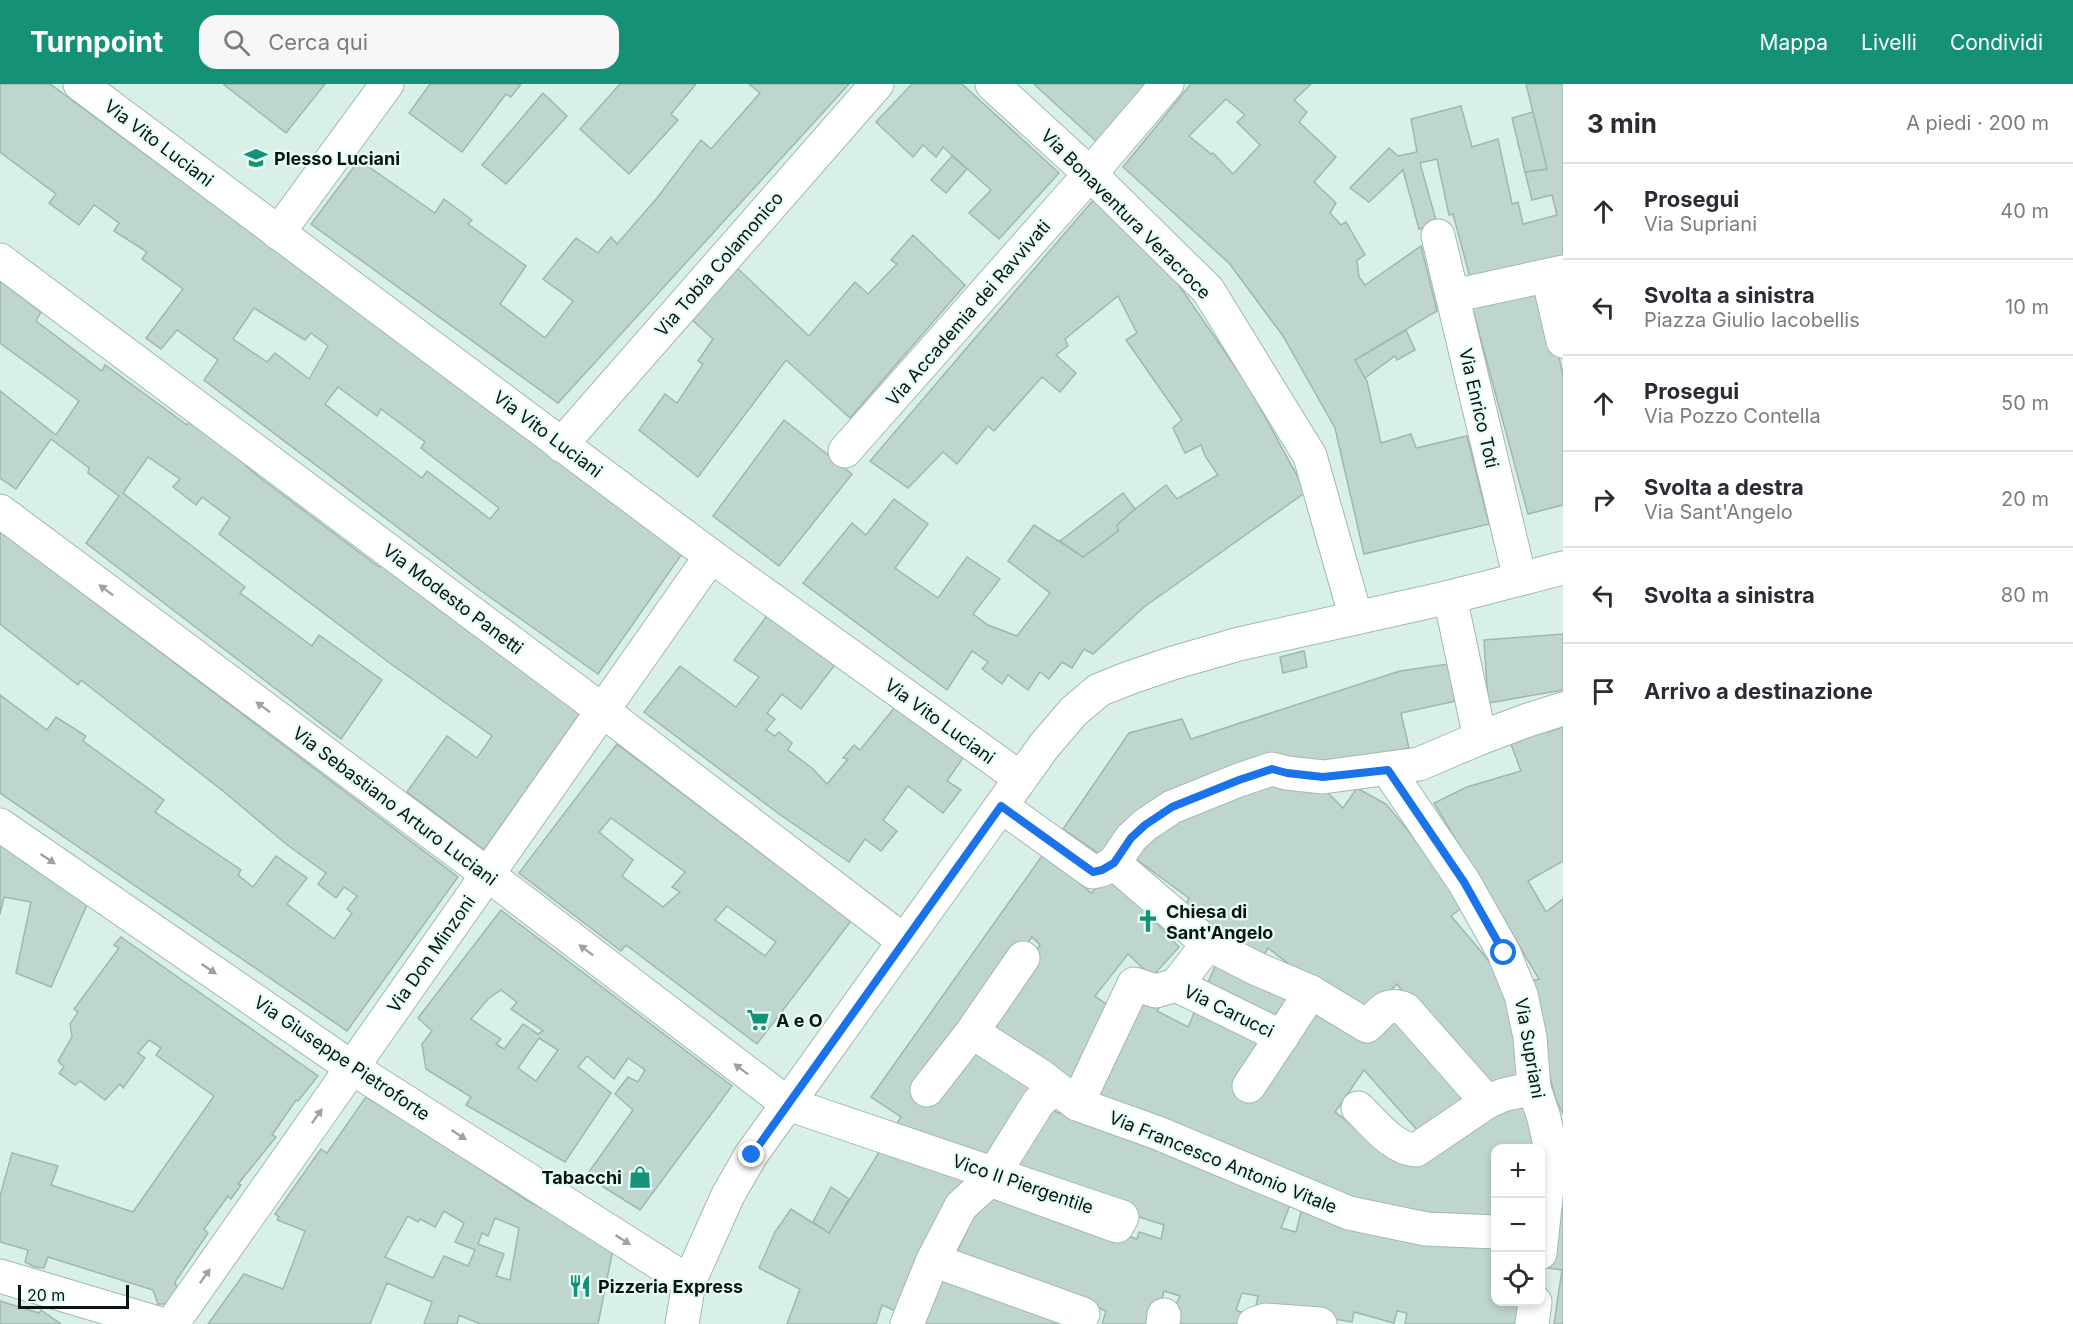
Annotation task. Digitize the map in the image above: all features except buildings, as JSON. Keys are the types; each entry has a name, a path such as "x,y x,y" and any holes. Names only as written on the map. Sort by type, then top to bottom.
{"street":[{"name":"Via Vito Luciani","path":"80,84 711,556 1020,778"},
{"path":"278,233 387,84"},
{"name":"Via Tobia Colamonico","path":"561,445 877,84"},
{"name":"Via Bonaventura Veracroce","path":"992,84 1090,174 1208,290 1310,456 1356,618"},
{"name":"Via Accademia dei Ravvivati","path":"845,451 1167,84"},
{"name":"Via Enrico Toti","path":"1438,236 1520,579"},
{"name":"Via Modesto Panetti","path":"0,260 603,711 904,941"},
{"path":"1453,296 1556,274 1563,341"},
{"name":"Via Sebastiano Arturo Luciani","path":"0,511 487,874 788,1104"},
{"name":"Via Don Minzoni","path":"172,1324 711,556"},
{"path":"682,1324 689,1282 728,1195 752,1155 1020,778 1074,711 1099,690 1173,663 1239,644 1450,597 1563,568"},
{"path":"1450,597 1480,738"},
{"path":"1001,806 1093,872 1114,863 1138,832 1172,807 1272,769 1323,777 1419,764 1480,738 1563,710"},
{"name":"Via Supriani","path":"1388,770 1464,882 1504,953 1521,995 1530,1037 1534,1088 1557,1154 1545,1218"},
{"name":"Via Giuseppe Pietroforte","path":"0,825 351,1067 689,1282"},
{"path":"1114,863 1208,944 1257,969 1311,992 1367,1026 1386,1007 1394,1005 1405,1009 1487,1102"},
{"path":"907,1324 933,1260 961,1206 990,1180 1038,1103 1065,1095 1134,984 1156,991 1176,985 1208,944"},
{"path":"927,1090 972,1032 1023,958"},
{"name":"Via Carucci","path":"1176,985 1282,1037"},
{"path":"1249,1086 1311,992"},
{"name":"Via Francesco Antonio Vitale","path":"972,1032 1041,1076 1065,1095 1349,1213 1426,1229 1491,1232"},
{"path":"1358,1108 1395,1143 1408,1150 1416,1150 1487,1102 1503,1095 1534,1088"},
{"name":"Vico II Piergentile","path":"788,1104 1122,1217 1117,1226 990,1180"},
{"path":"933,1260 1083,1314"},
{"path":"0,1276 161,1324"},
{"path":"1532,1324 1534,1306"},
{"path":"1254,1324 1266,1320 1320,1324"}],"place":[{"name":"Plesso Luciani","path":"256,158"},
{"name":"Chiesa di Sant'Angelo","path":"1148,921"},
{"name":"A e O","path":"758,1020"},
{"name":"Tabacchi","path":"640,1177"},
{"name":"Pizzeria Express","path":"580,1286"}],"route":[{"path":"752,1155 1001,806 1093,872 1114,863 1131,838 1145,825 1172,807 1239,780 1272,769 1323,777 1388,770 1464,882 1504,953"}]}
